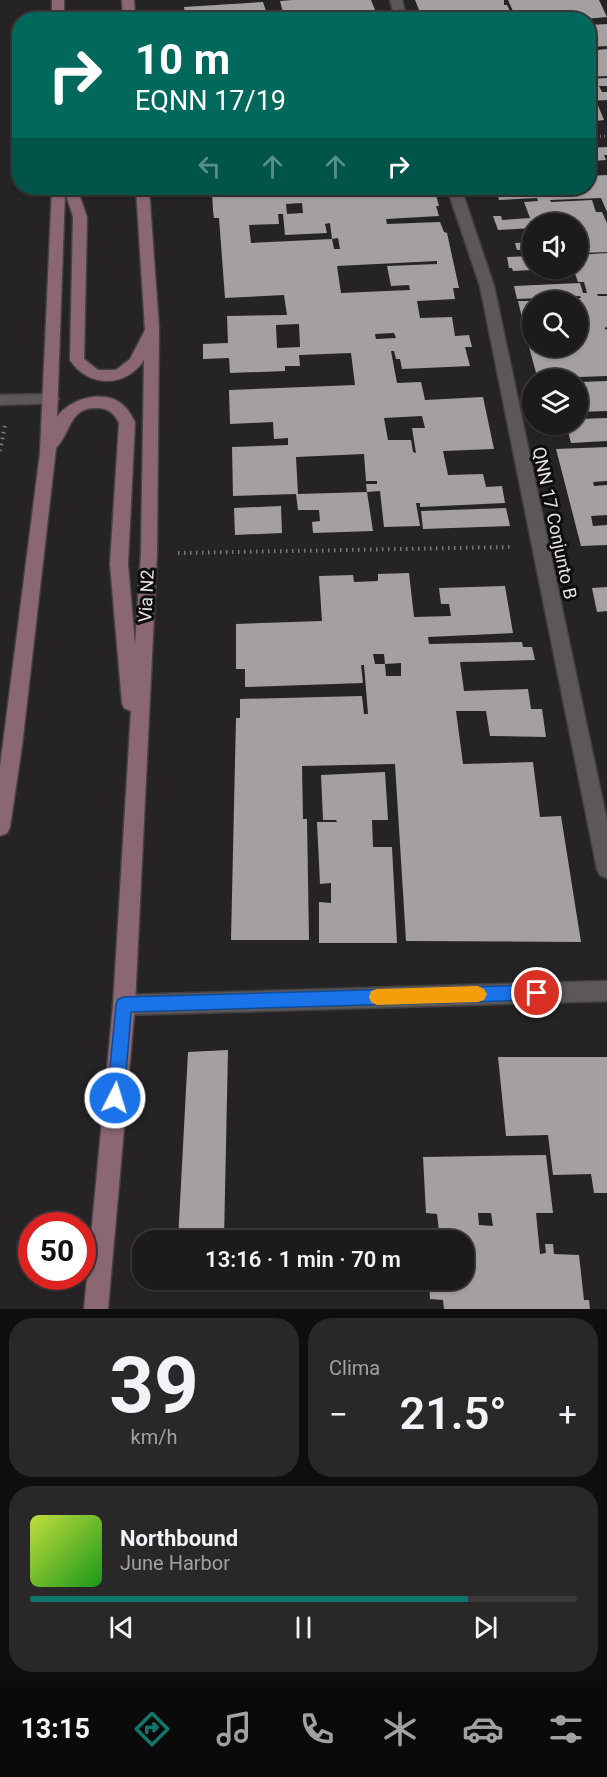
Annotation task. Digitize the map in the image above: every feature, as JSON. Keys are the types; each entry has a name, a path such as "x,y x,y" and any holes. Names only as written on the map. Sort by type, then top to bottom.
{"main road":[{"path":"0,827 13,746 48,453 59,195"},
{"path":"73,195 80,217 77,360 82,369 98,377 114,376 129,370 152,328"},
{"name":"Via N2","path":"124,1005 149,554 152,328 142,195"},
{"path":"48,453 73,408 98,402 111,405 119,410 127,422 119,564 137,768"},
{"path":"0,762 13,746"},
{"path":"96,1309 124,1005"}],"street":[{"name":"QNN 17 Conjunto B","path":"456,195 487,285 607,869"},
{"path":"0,400 51,399"},
{"path":"124,1005 607,991"}],"path":[{"path":"149,554 540,546"}],"building":[{"path":"371,0 376,12 283,12 280,1"},
{"path":"415,0 504,0 504,5 507,5 510,12 420,12"},
{"path":"508,0 599,0 607,17 596,18 596,12 513,12"},
{"path":"263,2 266,12 185,12 184,7"},
{"path":"607,24 607,46 596,47 596,25"},
{"path":"607,49 607,76 596,77 596,50"},
{"path":"607,78 607,86 599,86 602,92 607,92 607,100 596,101 596,79"},
{"path":"596,103 597,103 604,120 596,121"},
{"path":"607,147 607,155 604,155 606,160 596,161 596,148"},
{"path":"607,175 607,212 601,198 550,200 551,202 592,200 596,212 602,212 607,223 607,252 588,253 588,213 528,213 524,202 538,201 537,198 499,200 498,195 596,195 596,176"},
{"path":"212,195 436,195 439,216 386,219 387,224 440,222 444,232 447,233 459,288 453,288 455,299 417,301 420,318 452,317 455,336 469,335 472,347 465,347 470,366 402,369 400,359 396,359 394,351 391,351 397,383 421,382 425,400 483,397 494,449 443,451 448,475 483,474 486,487 502,486 505,503 420,507 420,503 416,503 420,526 384,527 380,491 367,492 373,531 313,533 312,522 320,521 319,510 298,510 296,494 233,496 232,447 288,445 288,438 274,439 273,422 230,424 229,390 355,385 351,353 299,355 300,366 285,366 285,371 230,373 229,358 203,359 203,344 228,343 227,316 287,315 284,295 225,298 219,218 214,218","holes":["302,203 303,213 287,214 286,204","278,214 283,214 285,235 327,233 325,224 330,223 332,239 251,243 249,225 279,224","338,238 340,249 334,249 332,239","437,261 437,264 387,266 391,286 409,285 410,290 341,293 337,266","299,324 300,347 277,348 276,325","394,333 396,338 376,339 375,334","422,416 425,428 412,428 416,453 413,452 411,440 388,440 384,418","364,454 366,481 377,481 377,484 366,484 367,492 298,494 296,457"]},
{"path":"493,216 501,216 502,220 522,219 522,229 498,230"},
{"path":"515,243 522,243 522,250 517,250"},
{"path":"607,253 607,294 597,294 607,296 607,327 604,328 607,330 607,376 588,377 588,369 535,369 532,357 588,357 588,291 584,282 578,282 577,279 588,279 588,254"},
{"path":"522,256 522,271 513,271 509,268 507,257"},
{"path":"580,283 582,291 522,291 522,299 517,299 514,286"},
{"path":"518,301 522,301 522,318"},
{"path":"607,381 607,411 588,412 588,382"},
{"path":"607,418 607,441 571,443 569,435 588,435 588,419"},
{"path":"607,447 607,481 593,482 594,486 607,485 607,515 591,516 593,526 607,525 607,545 581,546 556,449"},
{"path":"281,506 282,533 235,535 234,508"},
{"path":"506,508 510,526 423,529 421,511"},
{"path":"409,573 414,617 451,616 449,604 441,604 439,588 505,586 513,633 428,637 429,644 522,642 523,647 532,647 535,660 460,662 464,691 528,689 531,709 542,709 546,737 490,736 486,711 456,711 463,764 533,762 540,817 561,816 581,942 406,941 395,764 302,766 303,819 307,819 309,940 231,940 236,718 240,718 240,699 362,696 364,714 368,714 364,665 361,665 363,683 245,687 245,669 236,669 236,624 322,621 319,576 353,575 354,582 378,581 378,574","holes":["373,654 384,654 385,664 375,664","401,663 401,676 386,676 385,664"]},
{"path":"607,587 607,611 597,612 592,588"},
{"path":"385,772 388,820 372,820 373,847 392,847 397,943 319,943 319,902 331,903 331,883 320,884 317,822 337,822 336,820 323,820 321,775"},
{"path":"228,1050 224,1230 179,1230 188,1052"},
{"path":"498,1057 607,1057 607,1193 594,1193 591,1174 553,1175 548,1135 506,1136"},
{"path":"546,1155 553,1213 536,1213 540,1254 546,1253 545,1244 553,1244 554,1254 579,1255 584,1300 589,1300 590,1309 444,1309 443,1300 430,1299 430,1290 474,1290 474,1230 439,1230 437,1214 426,1213 423,1157","holes":["478,1213 491,1213 493,1226 479,1225"]}],"slow traffic":[{"path":"377,997 478,994"}],"route":[{"path":"115,1098 124,1005 537,993"}]}
